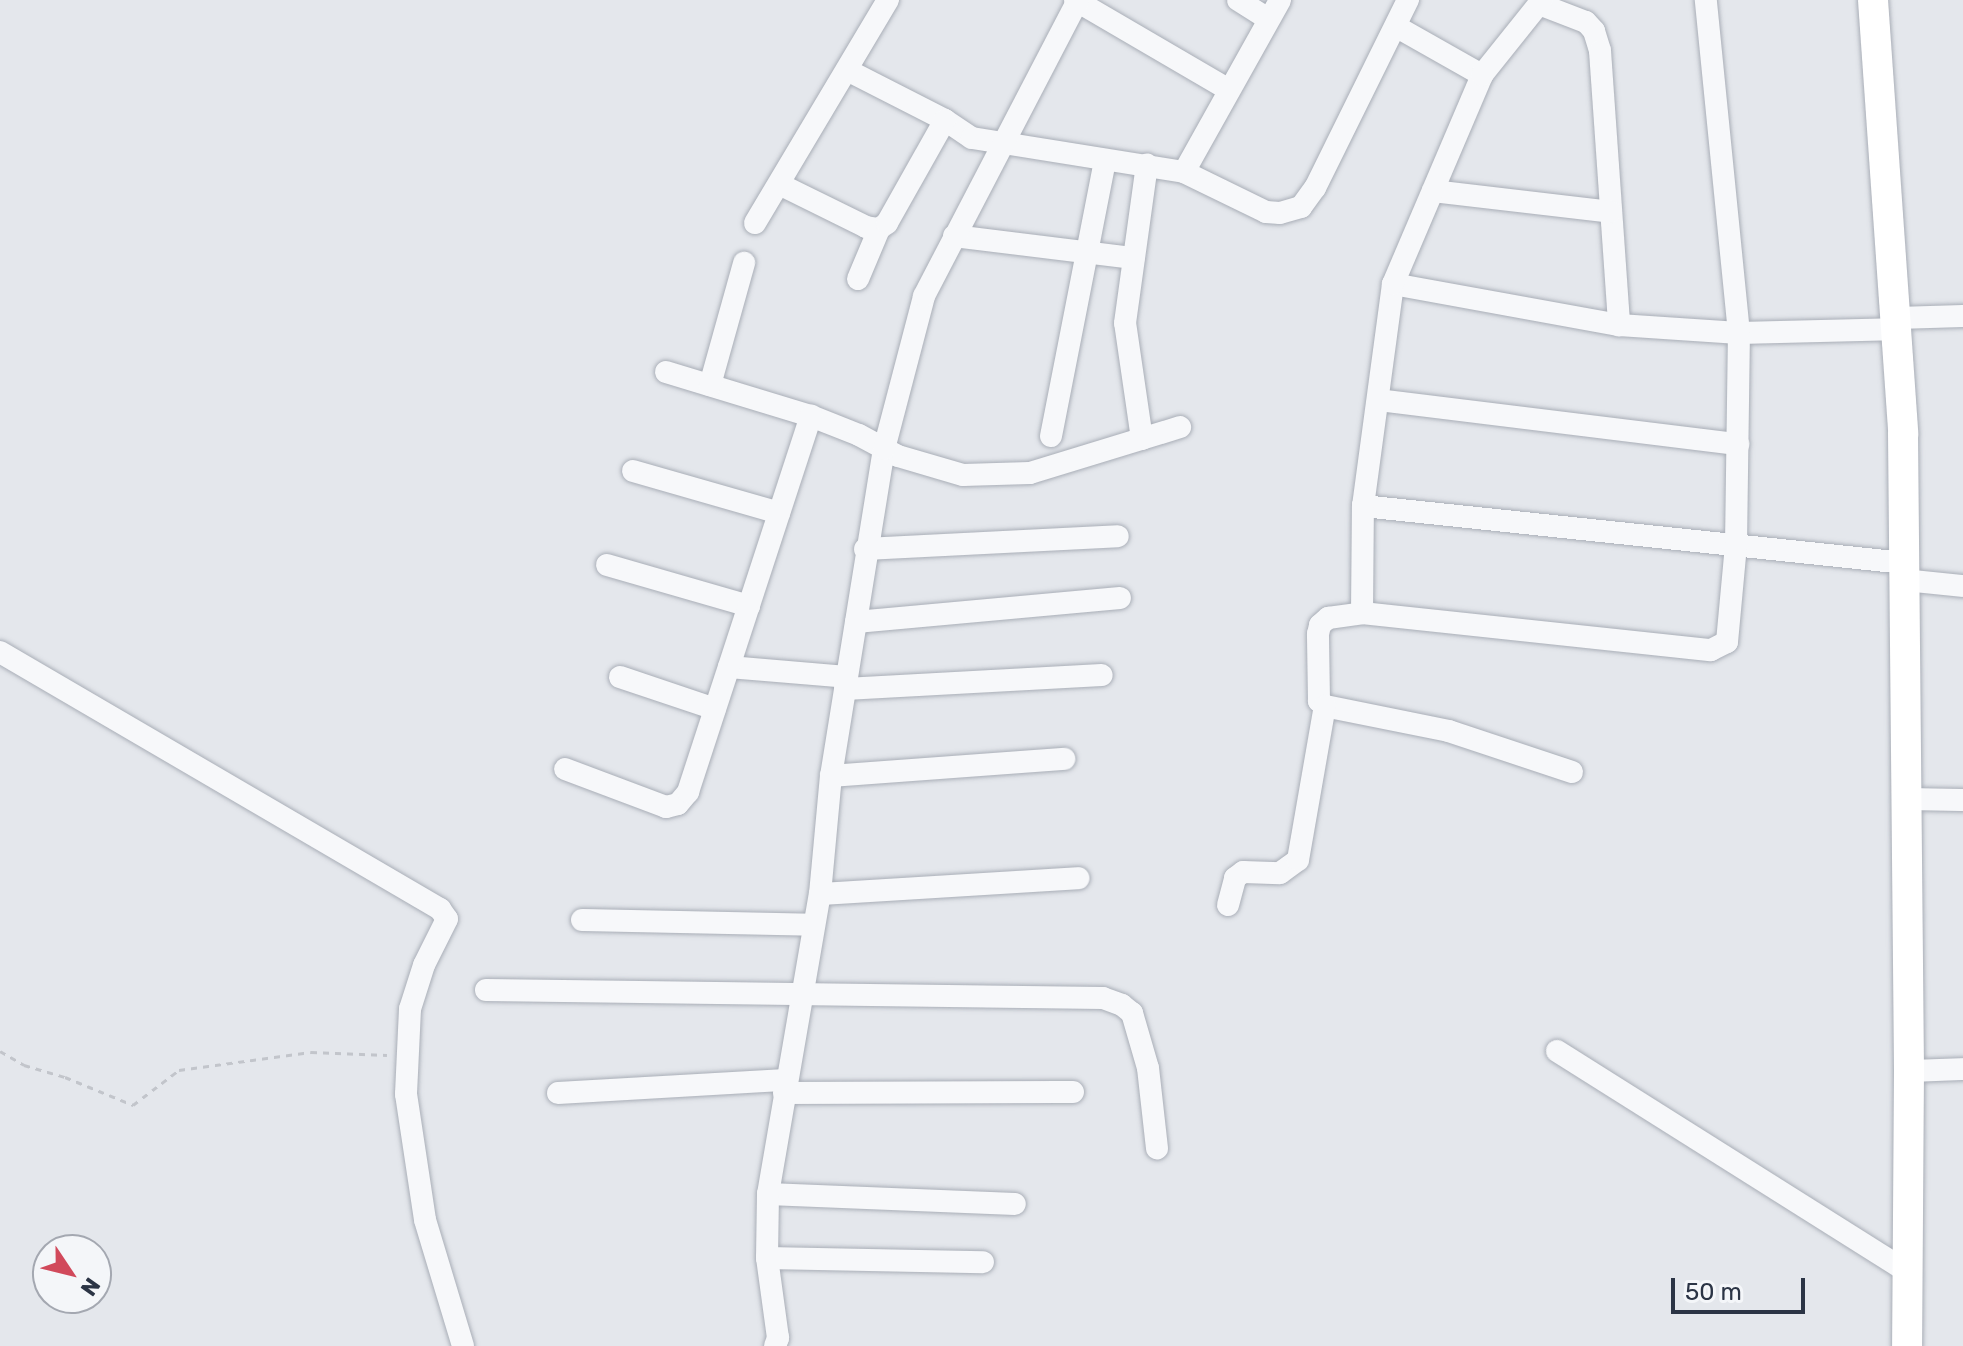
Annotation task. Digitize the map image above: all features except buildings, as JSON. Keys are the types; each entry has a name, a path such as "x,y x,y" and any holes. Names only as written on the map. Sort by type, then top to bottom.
{"main road":[{"path":"1873,0 1897,323 1904,571 1909,1071 1907,1346"}],"street":[{"path":"755,223 888,0"},
{"path":"1184,172 1275,9 1238,0"},
{"path":"847,70 945,120 972,138 1184,172 1266,212 1280,213 1301,207 1315,188 1408,0"},
{"path":"1572,772 1449,731 1325,706 1319,701 1320,625 1328,618 1362,613 1719,649 1730,635 1736,545 1739,333 1706,0"},
{"path":"775,1346 778,1338 767,1258 768,1194 820,894 831,776 865,549 908,344 924,296 1077,1 1229,90"},
{"path":"1362,613 1363,506 1393,284 1482,75 1541,2 1576,16 1594,31 1600,51 1619,325"},
{"path":"1397,27 1482,75"},
{"path":"858,279 879,229 887,223 945,120"},
{"path":"1051,436 1105,161"},
{"path":"1142,439 1125,323 1147,165"},
{"path":"779,184 866,227 879,229"},
{"path":"1433,191 1611,212"},
{"path":"954,236 1134,258"},
{"path":"710,385 744,263"},
{"path":"1393,284 1619,325 1739,333 1963,316"},
{"path":"666,372 811,416 926,466 992,477 1030,473 1180,427"},
{"path":"1378,400 1738,444"},
{"path":"565,769 666,807 678,804 688,792 811,416"},
{"path":"633,471 779,513"},
{"path":"1363,506 1736,545 1904,571 1963,586"},
{"path":"865,549 1118,536"},
{"path":"607,565 749,606"},
{"path":"856,622 1120,598"},
{"path":"0,652 440,909 447,919 424,965 410,1009 406,1094 425,1220 463,1346"},
{"path":"729,667 846,683 1102,675"},
{"path":"620,677 715,709"},
{"path":"1228,905 1235,878 1243,872 1280,873 1298,860 1325,706"},
{"path":"831,776 1064,759"},
{"path":"1906,799 1963,800"},
{"path":"820,894 1079,878"},
{"path":"582,920 814,925"},
{"path":"486,990 1103,998 1122,1005 1132,1013 1148,1068 1157,1148"},
{"path":"1557,1051 1907,1271"},
{"path":"1909,1071 1963,1069"},
{"path":"558,1093 785,1086 1073,1092"},
{"path":"768,1194 1015,1204"},
{"path":"767,1258 983,1262"}],"path":[{"path":"0,1051 24,1065 133,1105 179,1070 311,1052 407,1056"}]}
